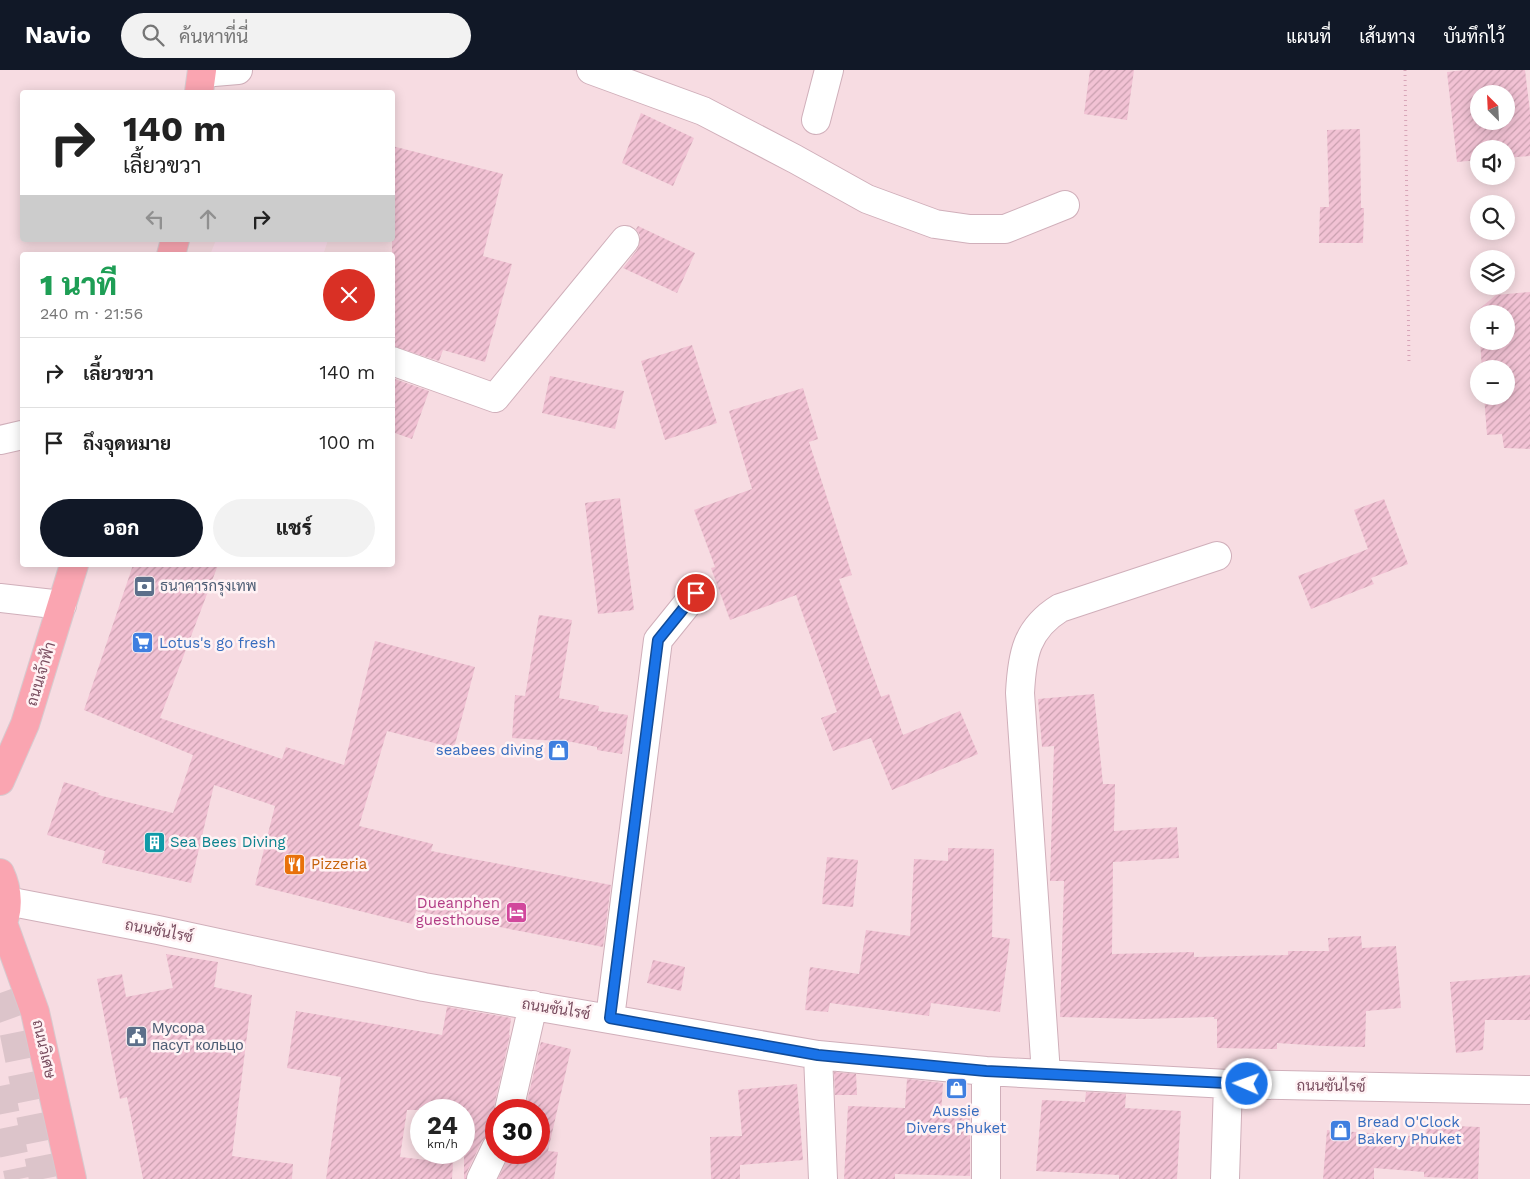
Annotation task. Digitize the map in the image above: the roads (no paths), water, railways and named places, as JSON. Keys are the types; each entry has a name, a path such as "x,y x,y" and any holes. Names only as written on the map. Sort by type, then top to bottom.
{"main road":[{"name":"ถนนเจ้าฟ้า","path":"0,780 25,724 73,567"},
{"name":"ถนนวิเศษ","path":"0,873 5,884 3,918 35,1012 72,1179"}],"street":[{"path":"201,78 238,70"},
{"path":"591,70 703,111 795,158 867,199 936,224 970,229 1005,229 1065,205"},
{"path":"816,120 829,70"},
{"path":"395,362 495,398 625,240"},
{"path":"1046,1074 1020,693 1021,666 1028,642 1039,624 1060,608 1217,556"},
{"path":"610,1018 658,640 696,593"},
{"path":"0,598 62,605"},
{"name":"ถนนซันไรซ์","path":"3,918 158,930 424,987 818,1055 986,1071 1228,1084 1530,1090"},
{"path":"512,1099 533,1005"},
{"path":"818,1055 823,1179"},
{"path":"986,1071 986,1179"},
{"path":"1225,1179 1228,1084"},
{"path":"481,1179 488,1164"}],"tunnel":[{"path":"0,993 13,1029 43,1179"},
{"path":"0,1086 19,1179"}],"place":[{"name":"ธนาคารกรุงเทพ","path":"144,586"},
{"name":"Lotus's go fresh","path":"143,643"},
{"name":"seabees diving","path":"559,750"},
{"name":"Sea Bees Diving","path":"154,842"},
{"name":"Pizzeria","path":"295,864"},
{"name":"Dueanphen guesthouse","path":"516,912"},
{"name":"Мусора пасут кольцо","path":"136,1037"},
{"name":"Aussie Divers Phuket","path":"956,1088"},
{"name":"Bread O'Clock Bakery Phuket","path":"1341,1131"}]}
